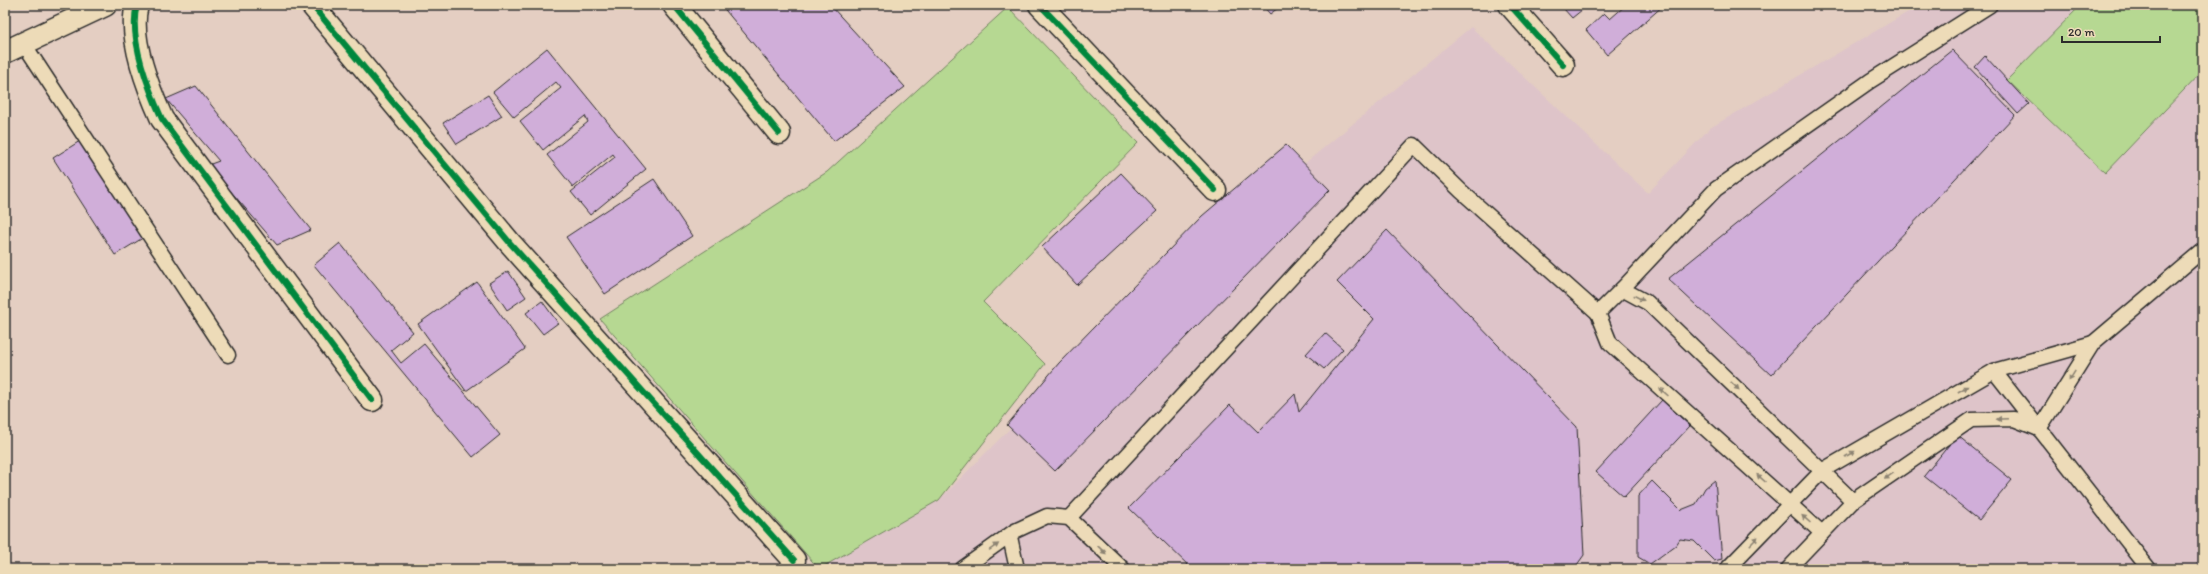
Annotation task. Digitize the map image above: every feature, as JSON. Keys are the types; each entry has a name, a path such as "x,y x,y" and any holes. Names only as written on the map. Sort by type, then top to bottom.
{"street":[{"path":"14,48 105,5"},
{"path":"137,5 135,30 146,82 162,119 372,400"},
{"path":"312,5 510,243 794,560"},
{"path":"674,5 779,133"},
{"path":"1040,5 1214,190"},
{"path":"1510,5 1563,65"}],"lane":[{"path":"1598,312 1622,289 1716,189 1870,81 1990,5"},
{"path":"14,48 228,355"},
{"path":"1069,518 1414,145 1461,191 1598,312 1610,343 1822,533"},
{"path":"2039,429 2093,343 2203,250"},
{"path":"1622,289 1648,303 1823,470 1853,501"},
{"path":"1727,569 1823,470 1994,371 2093,343"},
{"path":"1994,371 2149,569"},
{"path":"1788,569 1853,501 1971,420 2014,419 2039,429"},
{"path":"962,569 1010,537 1016,531 1047,516 1069,518 1122,569"},
{"path":"1010,537 1017,569"}],"shaded area":[{"path":"1920,5 2203,5 2203,569 819,569 939,500 1136,302 1471,27 1648,193 1710,128"}],"green space":[{"path":"2081,5 2203,5 2203,70 2105,173 2007,80"},
{"path":"1008,7 1138,143 983,302 1045,364 939,500 819,569 600,319 827,172"}],"building":[{"path":"721,5 830,5 905,87 834,141"},
{"path":"1262,5 1282,5 1270,14"},
{"path":"1566,5 1588,5 1572,18 1563,8"},
{"path":"1626,5 1664,5 1607,55 1586,30 1604,13 1610,19"},
{"path":"547,48 646,169 590,215 571,192 615,157 613,154 573,187 547,155 588,122 585,116 543,150 520,121 561,88 556,82 514,117 493,92"},
{"path":"1952,50 2015,115 1771,375 1668,279"},
{"path":"1985,56 2029,104 2018,114 1975,67"},
{"path":"196,86 311,230 277,245 208,165 219,161 166,99"},
{"path":"488,95 502,116 457,144 443,123"},
{"path":"83,139 146,236 115,255 53,158"},
{"path":"1286,145 1330,190 1055,471 1007,425 1059,363 1202,216"},
{"path":"1121,173 1157,211 1077,285 1042,247"},
{"path":"654,179 692,236 605,294 566,237"},
{"path":"1387,230 1577,427 1584,555 1574,569 1192,569 1129,508 1230,405 1258,432 1295,394 1299,412 1374,319 1337,282"},
{"path":"340,243 413,332 391,350 401,363 424,344 500,435 473,457 314,265"},
{"path":"508,271 526,297 507,310 489,283"},
{"path":"477,282 525,349 466,391 418,324"},
{"path":"542,301 558,323 543,334 526,313"},
{"path":"1325,333 1343,349 1324,369 1306,354"},
{"path":"1662,400 1690,426 1624,497 1596,472"},
{"path":"1957,435 2012,480 1979,520 1924,476"},
{"path":"1715,480 1722,559 1714,561 1694,541 1680,539 1676,545 1650,564 1638,557 1638,496 1652,481 1681,510 1696,504 1705,488"}],"cycle path":[{"path":"137,5 135,32 141,63 162,119 372,400"},
{"path":"312,5 510,243 794,560"},
{"path":"674,5 779,133"},
{"path":"1040,5 1215,190"},
{"path":"1510,5 1563,65"}]}
